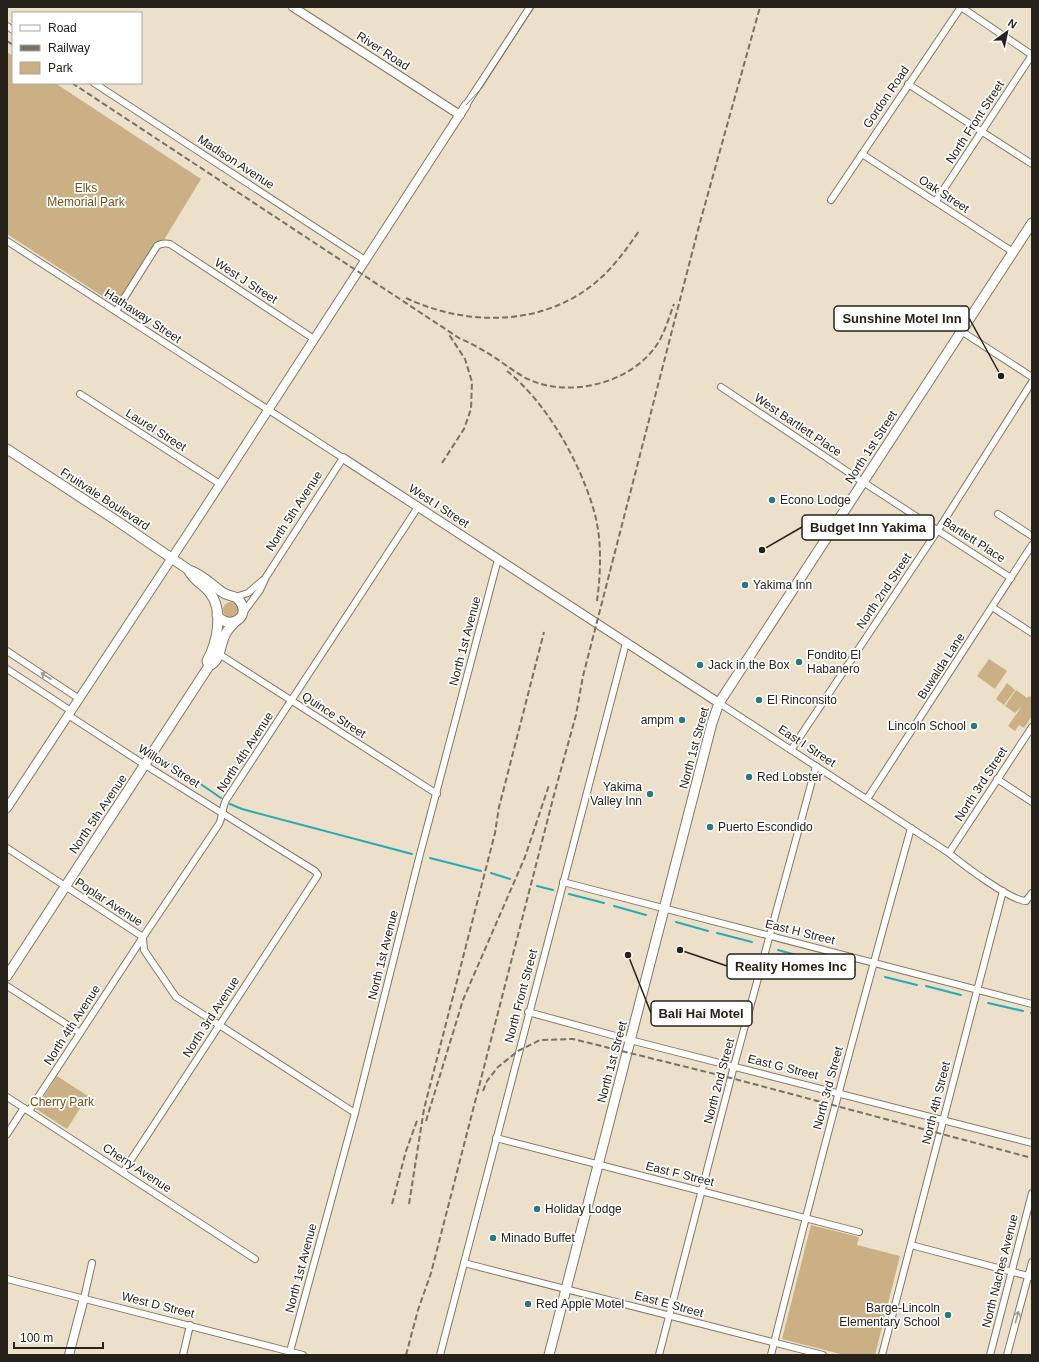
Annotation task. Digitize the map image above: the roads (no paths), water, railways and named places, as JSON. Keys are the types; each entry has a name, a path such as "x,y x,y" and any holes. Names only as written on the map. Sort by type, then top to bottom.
{"main road":[{"name":"North 1st Street","path":"549,1355 712,722 719,703 1032,223"},
{"name":"Fruitvale Boulevard","path":"7,449 189,570 195,572 241,602 243,613"},
{"name":"Fruitvale Boulevard","path":"189,570 192,577 211,594 217,610"},
{"path":"232,597 221,599 217,610 223,621 230,623 234,622 238,620 243,613"},
{"name":"North 5th Avenue","path":"209,666 207,661 215,645 217,632 217,610"},
{"name":"North 5th Avenue","path":"7,976 209,666 213,664 219,654 225,634 234,622"}],"street":[{"name":"River Road","path":"293,7 460,115"},
{"path":"7,808 78,698 172,558 530,7"},
{"path":"961,7 1032,55"},
{"name":"Gordon Road","path":"830,200 961,7"},
{"name":"North Front Street","path":"936,201 1032,55"},
{"name":"Madison Avenue","path":"96,84 365,260"},
{"path":"908,84 1032,164"},
{"name":"Oak Street","path":"862,154 1013,252"},
{"name":"Hathaway Street","path":"7,242 268,409"},
{"name":"West J Street","path":"116,311 157,246 164,243 170,244 314,339"},
{"path":"961,331 1032,377"},
{"name":"North 2nd Street","path":"791,750 938,530 1032,382"},
{"name":"West Bartlett Place","path":"721,387 863,482"},
{"name":"Laurel Street","path":"80,394 220,484"},
{"name":"West I Street","path":"268,409 596,624"},
{"name":"North 5th Avenue","path":"243,613 260,590 266,577 343,458"},
{"name":"Bartlett Place","path":"863,482 1011,578"},
{"name":"North 4th Avenue","path":"7,1134 27,1110 80,1033 219,824 226,800 418,507"},
{"path":"998,514 1032,536"},
{"name":"Buwalda Lane","path":"867,799 1032,545"},
{"name":"North 1st Avenue","path":"289,1353 355,1113 498,559"},
{"name":"North 5th Avenue","path":"232,597 248,593 266,577"},
{"path":"992,607 1032,633"},
{"name":"East I Street","path":"596,624 867,799 949,853 1003,891"},
{"name":"North Front Street","path":"440,1355 528,1012 626,643"},
{"path":"7,651 78,698"},
{"name":"Quince Street","path":"219,654 437,794"},
{"name":"Willow Street","path":"7,669 145,765 315,871 318,875"},
{"name":"North 3rd Street","path":"949,853 1032,727"},
{"name":"North 2nd Street","path":"659,1355 734,1066 816,766"},
{"path":"997,780 1032,802"},
{"name":"North 3rd Street","path":"770,1355 873,962 911,828"},
{"name":"Poplar Avenue","path":"7,848 64,887 143,937 144,950 176,997 355,1113"},
{"name":"North 3rd Avenue","path":"123,1172 318,875"},
{"name":"East H Street","path":"562,882 1032,1004"},
{"path":"1003,891 1021,901 1026,901 1032,893"},
{"name":"North 4th Street","path":"882,1355 1003,891"},
{"path":"7,986 80,1033"},
{"name":"East G Street","path":"528,1012 630,1040 1032,1143"},
{"name":"Cherry Avenue","path":"7,1096 255,1259"},
{"name":"East F Street","path":"496,1138 859,1232"},
{"name":"North Naches Avenue","path":"990,1355 1032,1193"},
{"path":"911,1245 1030,1276"},
{"path":"1007,1355 1030,1276 1032,1262"},
{"path":"69,1355 92,1263"},
{"name":"East E Street","path":"464,1263 823,1355"},
{"name":"West D Street","path":"7,1278 190,1325 289,1353 303,1355"},
{"path":"182,1355 190,1325"}],"waterway":[{"path":"164,759 221,798"},
{"path":"230,804 242,809 412,854"},
{"path":"430,858 481,871"},
{"path":"491,873 510,879"},
{"path":"537,886 553,890"},
{"path":"569,894 604,903"},
{"path":"614,906 646,915"},
{"path":"676,922 708,931"},
{"path":"717,933 752,942"},
{"path":"778,950 814,960"},
{"path":"824,962 855,970"},
{"path":"885,977 917,985"},
{"path":"926,986 961,995"},
{"path":"988,1003 1023,1011"}],"tram line":[{"path":"466,105 481,89 534,7"}],"railway":[{"path":"406,1355 418,1310 431,1273 555,791 576,715 583,676 699,226 760,7"},
{"path":"7,41 12,44"},
{"path":"74,84 459,338 486,352 530,380 546,385 581,387 599,384 616,378 645,359 656,346 674,304"},
{"path":"406,298 431,308 483,318 509,317 535,313 560,304 584,291 610,269 623,254 639,231"},
{"path":"442,463 464,429 471,409 472,382 465,359 448,333"},
{"path":"507,371 536,399 548,416 571,454 588,492 597,522 600,544 600,567 597,601"},
{"path":"409,1204 424,1109 495,833 499,807 544,632"},
{"path":"426,1121 463,1000 525,857 549,785"},
{"path":"483,1091 487,1081 498,1067 518,1051 540,1040 573,1039 731,1078 1032,1158"},
{"path":"392,1204 406,1151 418,1118"}],"place":[{"name":"Sunshine Motel Inn","path":"1001,376"},
{"name":"Econo Lodge","path":"772,500"},
{"name":"Budget Inn Yakima","path":"762,550"},
{"name":"Yakima Inn","path":"745,585"},
{"name":"Fondito El Habanero","path":"799,662"},
{"name":"Jack in the Box","path":"700,665"},
{"name":"El Rinconsito","path":"759,700"},
{"name":"ampm","path":"682,720"},
{"name":"Lincoln School","path":"974,726"},
{"name":"Red Lobster","path":"749,777"},
{"name":"Yakima Valley Inn","path":"650,794"},
{"name":"Puerto Escondido","path":"710,827"},
{"name":"Reality Homes Inc","path":"680,950"},
{"name":"Bali Hai Motel","path":"628,955"},
{"name":"Holiday Lodge","path":"537,1209"},
{"name":"Minado Buffet","path":"493,1238"},
{"name":"Red Apple Motel","path":"528,1304"},
{"name":"Barge-Lincoln Elementary School","path":"948,1315"}],"park label":[{"name":"Elks Memorial Park","path":"86,195"},
{"name":"Cherry Park","path":"62,1102"}]}
